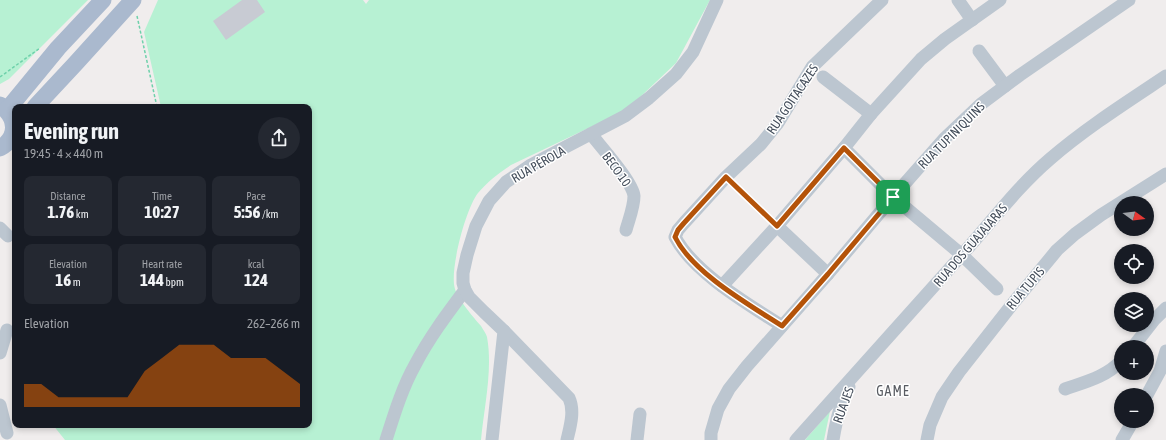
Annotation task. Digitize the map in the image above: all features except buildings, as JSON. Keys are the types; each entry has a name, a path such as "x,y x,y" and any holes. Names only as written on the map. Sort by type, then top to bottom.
{"main road":[{"path":"12,118 11,115 3,108 103,0"},
{"path":"38,104 76,63 135,8"},
{"path":"6,142 12,132"}],"street":[{"name":"RUA PÉROLA","path":"465,290 463,283 467,255 476,226 488,201 506,182 531,166 625,116 649,98 676,74 694,52 717,0"},
{"name":"RUA GOITACAZES","path":"722,286 703,271 684,251 675,237 678,230 726,177 761,144 778,123 812,66 882,0"},
{"path":"958,0 972,20"},
{"path":"782,326 722,286 777,226 871,114 921,59 945,39 1000,0"},
{"name":"RUA TUPINIQUINS","path":"711,440 718,409 729,389 747,366 944,139 981,104 1128,0"},
{"path":"979,51 1005,86"},
{"path":"823,76 871,114"},
{"name":"RUA DOS GUAJAJARAS","path":"796,440 962,255 1011,198 1050,160 1091,128 1166,76"},
{"name":"BECO 10","path":"591,134 626,178 634,194 626,230"},
{"path":"844,148 893,197 962,255 997,289"},
{"name":"RUA TUPIS","path":"927,440 930,425 942,397 959,372 1057,250 1075,234 1096,219 1166,174"},
{"path":"777,226 828,274"},
{"path":"386,440 414,365 429,340 465,290 475,304 564,392 571,404 571,421 567,440"},
{"path":"1138,340 1154,320 1166,308"},
{"path":"0,353 7,330"},
{"path":"492,440 504,331"},
{"path":"1151,388 1160,371 1166,351"},
{"path":"1065,389 1097,379 1114,368"},
{"name":"RUA JES","path":"833,440 838,413 845,394 857,372"},
{"path":"0,405 7,433"},
{"path":"637,440 640,414"},
{"path":"1122,440 1128,428"}],"path":[{"path":"135,8 156,104"},
{"path":"0,78 38,50 43,44"},
{"path":"726,177 777,226"}],"green space":[{"path":"0,0 88,0 9,79 0,84"},
{"path":"158,0 363,0 366,4 369,0 710,0 676,63 637,100 618,114 511,165 485,185 473,201 468,212 456,255 454,280 456,293 481,326 487,337 489,350 489,375 481,440 65,440 55,428 312,428 312,104 160,104 144,32"},
{"path":"830,411 824,440 805,440"}],"district":[{"name":"GAME","path":"893,391"}],"route":[{"path":"844,148 893,197 782,326 742,300 703,271 684,251 675,237 678,230 726,177 777,226 844,148"}]}
